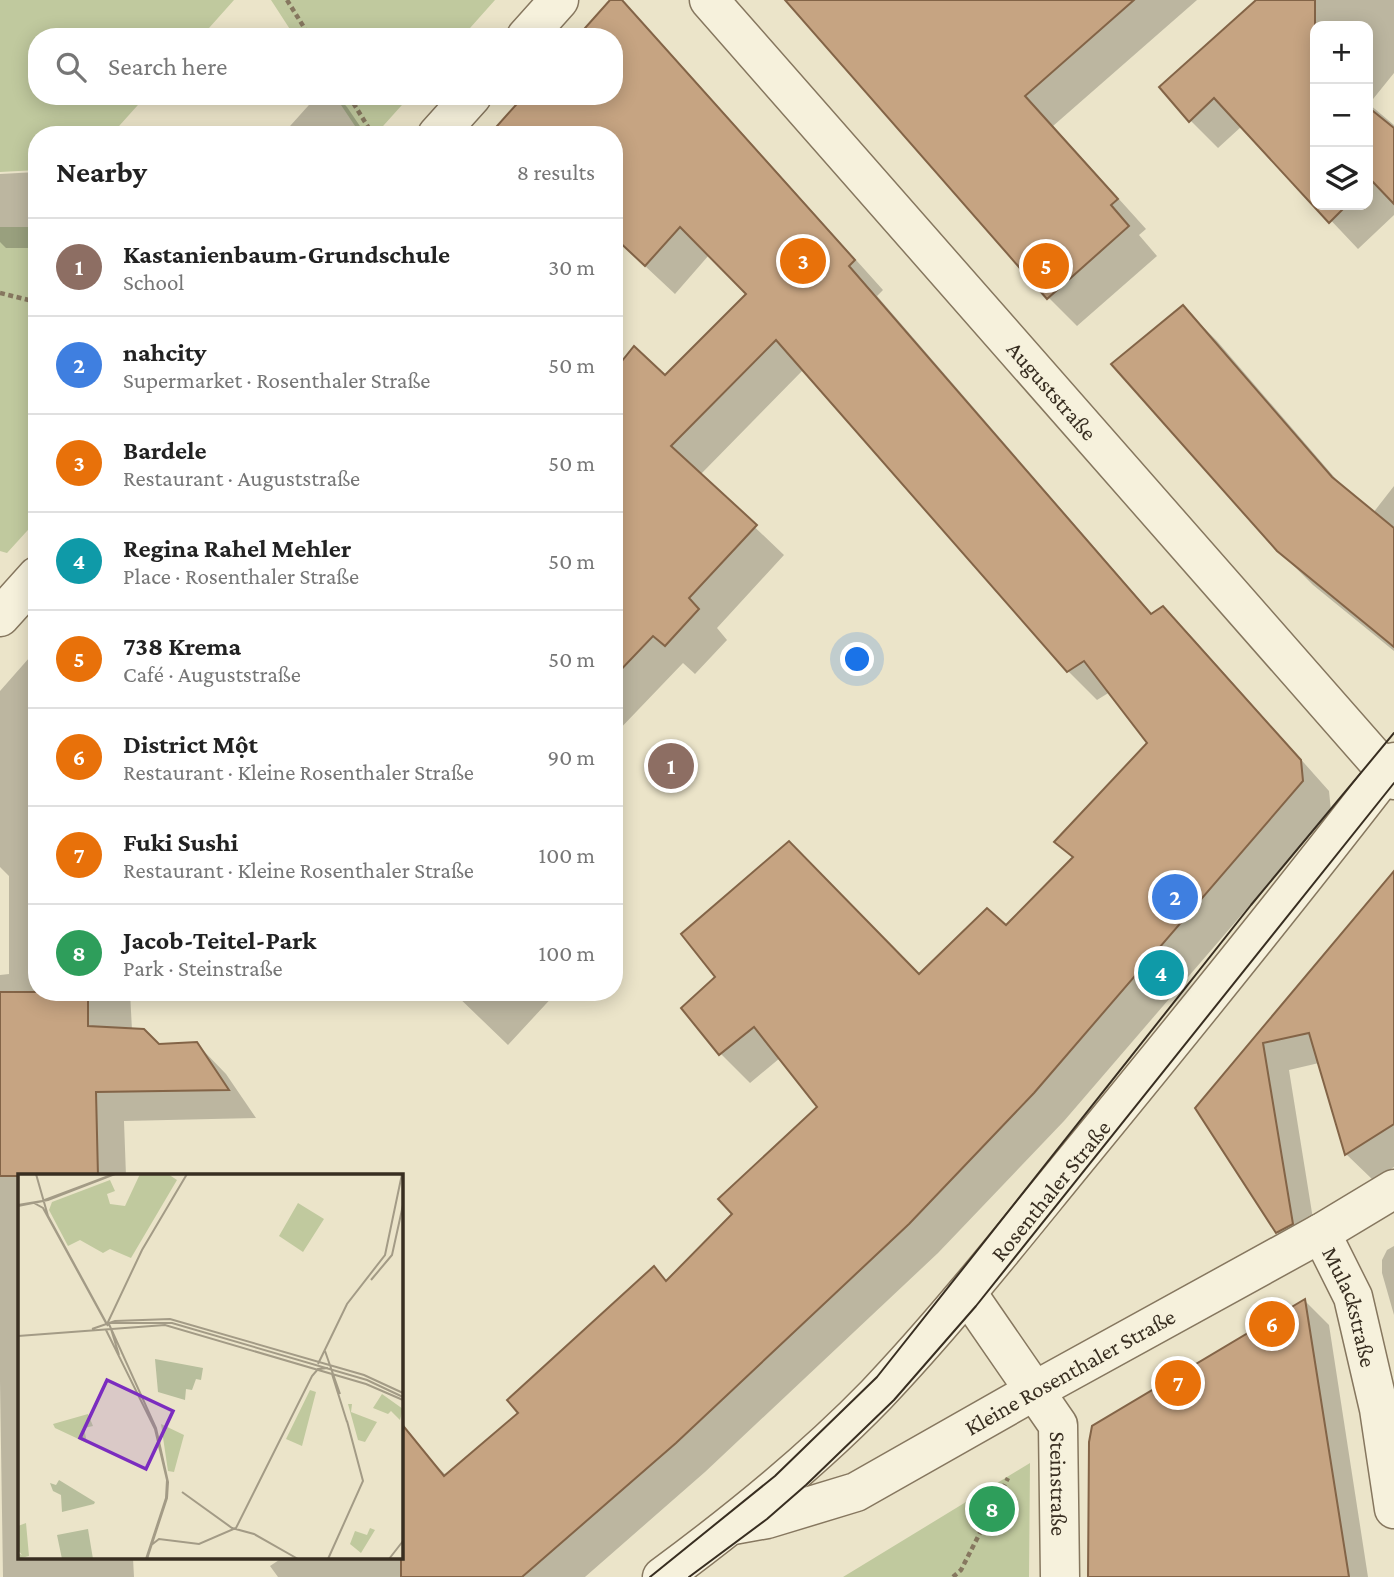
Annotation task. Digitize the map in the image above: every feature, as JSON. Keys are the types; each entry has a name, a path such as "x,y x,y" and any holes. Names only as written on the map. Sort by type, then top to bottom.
{"street":[{"path":"534,28 559,0"},
{"name":"Auguststraße","path":"709,0 1392,771"},
{"path":"445,126 464,105"},
{"path":"0,617 28,586"},
{"name":"Rosenthaler Straße","path":"662,1577 778,1488 876,1395 967,1293 1392,771"},
{"name":"Kleine Rosenthaler Straße","path":"733,1525 767,1519 856,1492 1321,1233 1394,1189"},
{"name":"Mulackstraße","path":"1321,1233 1353,1297 1379,1409 1394,1509"},
{"name":"Steinstraße","path":"967,1293 1058,1425 1060,1577"}],"path":[{"path":"287,0 304,28"},
{"path":"355,105 367,126"},
{"path":"0,293 28,300"},
{"path":"953,1577 961,1570 1011,1471"}],"green space":[{"path":"0,0 234,0 209,28 28,28 28,105 138,105 119,126 28,126 28,170 0,172"},
{"path":"271,0 495,0 470,28 289,28"},
{"path":"341,105 402,105 383,126 355,126"},
{"path":"0,227 28,227 28,530 7,553 0,551"},
{"path":"1030,1463 1029,1577 843,1577"}],"building":[{"path":"610,0 622,0 855,260 849,266 1151,614 1163,606 1301,760 1303,781 1034,1093 909,1224 676,1443 522,1577 401,1577 402,1424 444,1476 518,1413 507,1400 654,1266 666,1281 732,1214 718,1199 817,1107 754,1027 719,1055 681,1008 715,977 681,934 789,841 919,974 987,908 1006,925 1073,857 1054,842 1147,743 1084,661 1067,672 776,340 671,446 757,525 689,598 699,609 665,646 653,636 623,668 623,360 634,346 665,375 746,294 680,227 645,266 623,245 623,126 497,126 516,105 623,105 623,28 585,28"},
{"path":"785,0 1134,0 1025,96 1118,199 1111,205 1129,226 1047,299"},
{"path":"1256,0 1315,0 1315,21 1310,21 1310,202 1214,98 1189,122 1159,87"},
{"path":"1373,111 1394,128 1394,204 1373,182"},
{"path":"1317,210 1342,210 1329,223"},
{"path":"1183,305 1332,477 1394,528 1394,647 1277,551 1111,364"},
{"path":"1394,871 1394,1124 1345,1155 1309,1033 1263,1043 1293,1224 1276,1233 1195,1108"},
{"path":"0,992 28,992 28,1001 88,1001 88,1026 144,1029 159,1044 197,1042 229,1090 96,1092 98,1174 0,1176"},
{"path":"1305,1299 1349,1577 1088,1577 1089,1442 1092,1426"}],"tram line":[{"path":"650,1577 775,1476 877,1377 1251,905 1394,733"},
{"path":"689,1577 767,1519 894,1400 976,1306 1394,783"}],"place":[{"name":"Bardele","path":"803,261"},
{"name":"738 Krema","path":"1046,266"},
{"name":"Kastanienbaum-Grundschule","path":"671,766"},
{"name":"nahcity","path":"1175,897"},
{"name":"Regina Rahel Mehler","path":"1161,973"},
{"name":"District Một","path":"1272,1324"},
{"name":"Fuki Sushi","path":"1178,1383"},
{"name":"Jacob-Teitel-Park","path":"992,1509"}]}
